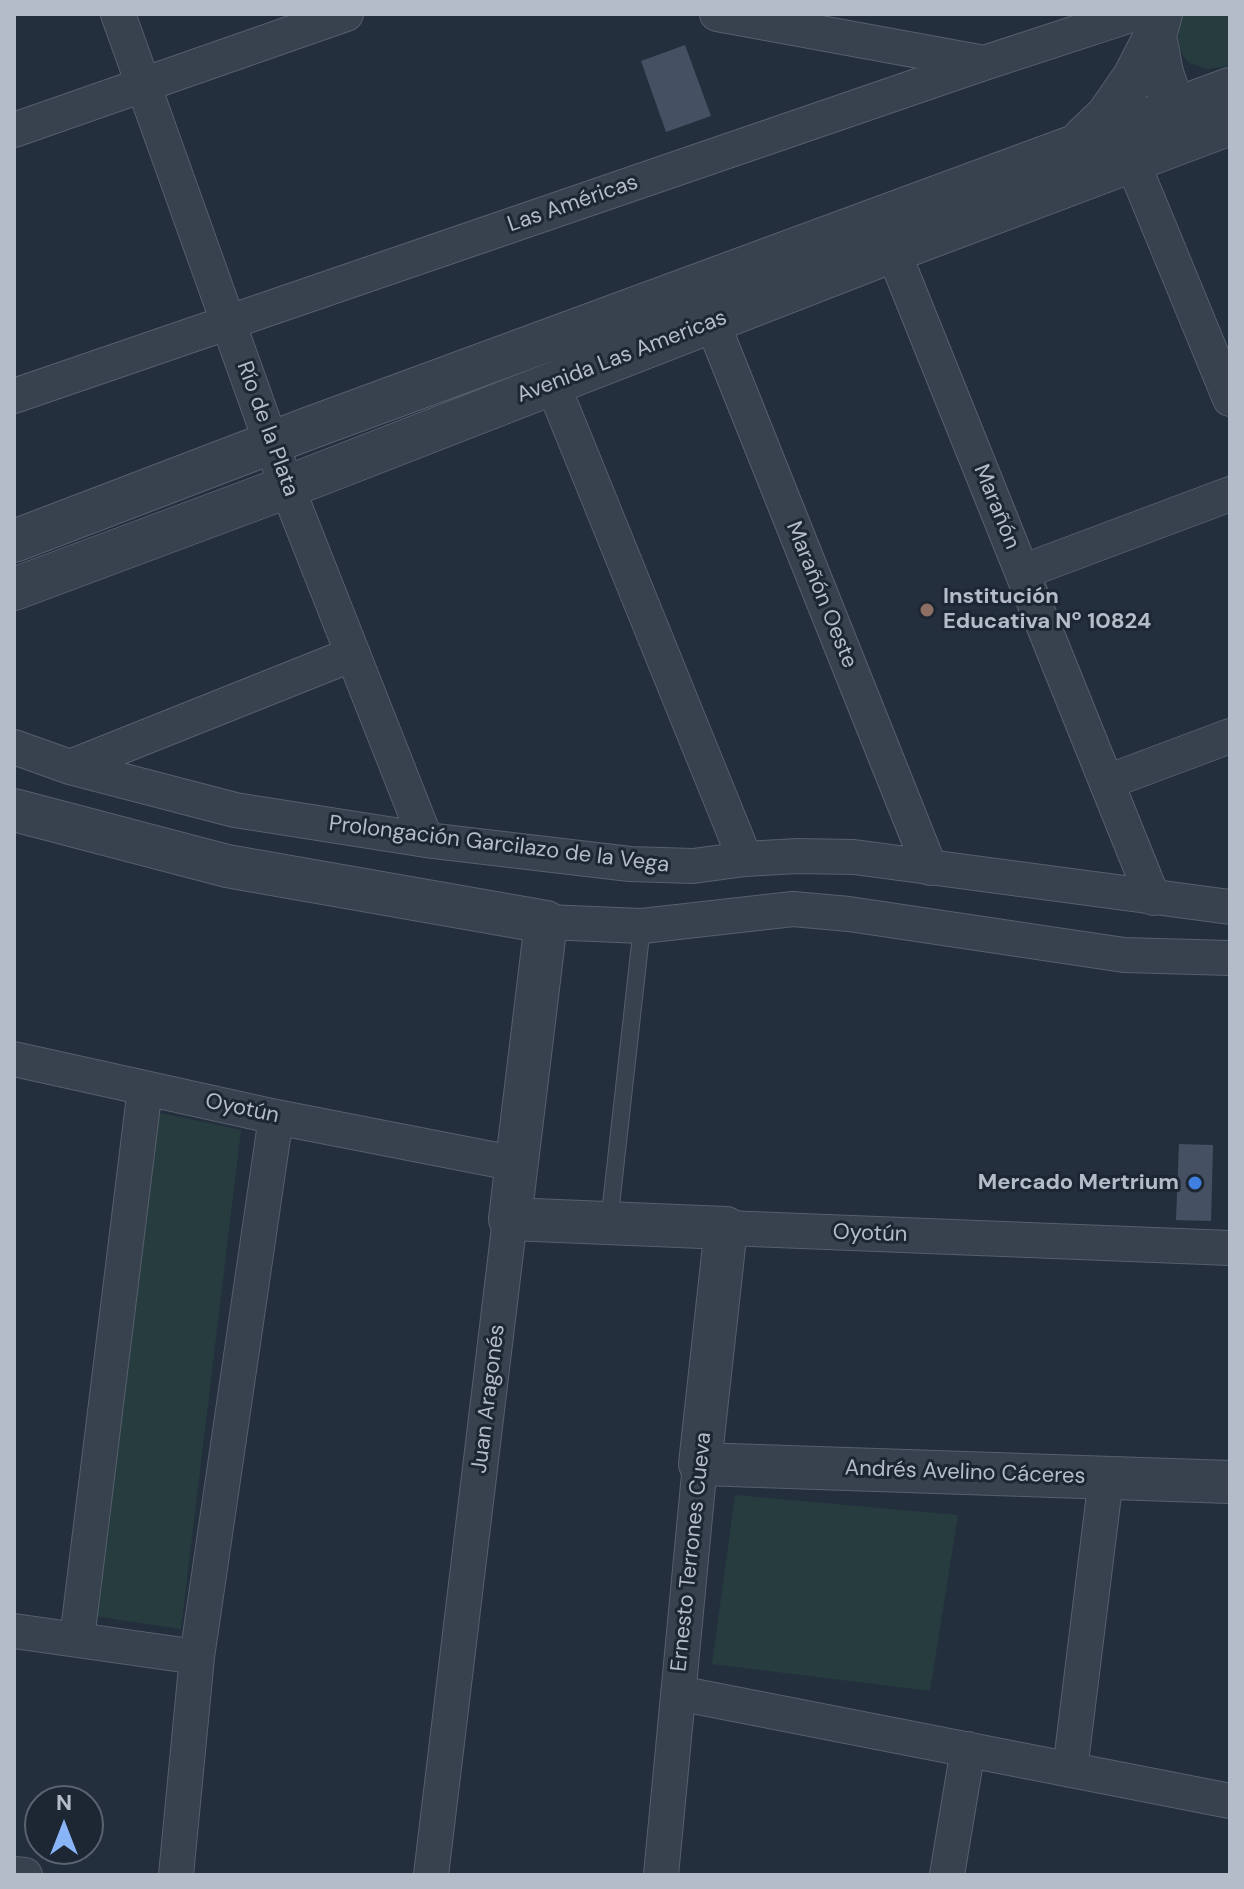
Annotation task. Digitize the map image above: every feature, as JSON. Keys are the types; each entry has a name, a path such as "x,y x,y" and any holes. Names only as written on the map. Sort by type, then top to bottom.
{"street":[{"name":"Río de la Plata","path":"118,14 287,487 426,840"},
{"path":"14,130 346,14"},
{"path":"717,14 984,63"},
{"path":"1150,21 1179,125"},
{"path":"1080,142 1107,116 1134,77 1150,21"},
{"name":"Las Américas","path":"14,396 984,63 1150,21"},
{"name":"Avenida Las Americas","path":"14,589 1132,161 1230,89"},
{"name":"Avenida Las Americas","path":"14,541 271,442 1080,142 1179,125 1230,124"},
{"path":"1132,161 1230,399"},
{"name":"Marañón","path":"893,251 1153,898"},
{"name":"Marañón Oeste","path":"712,322 930,868"},
{"path":"552,383 745,859"},
{"path":"1022,572 1230,494"},
{"path":"70,767 353,654"},
{"path":"1107,782 1230,736"},
{"name":"Prolongación Garcilazo de la Vega","path":"14,747 70,767 235,810 426,840 630,864 693,866 798,856 854,857 1230,907"},
{"path":"14,810 227,866 546,922 642,926 793,909 849,914 1124,955 1230,958"},
{"name":"Juan Aragonés","path":"431,1875 546,922"},
{"name":"Oyotún","path":"14,1059 276,1117 517,1164"},
{"path":"77,1639 145,1088"},
{"path":"176,1875 197,1657 276,1117"},
{"name":"Oyotún","path":"510,1219 1230,1248"},
{"name":"Ernesto Terrones Cueva","path":"661,1875 726,1228"},
{"name":"Andrés Avelino Cáceres","path":"700,1464 1230,1482"},
{"path":"1070,1770 1106,1478"},
{"path":"14,1631 197,1657"},
{"path":"678,1693 1230,1801"},
{"path":"947,1875 968,1749"},
{"path":"14,1874 25,1875"}],"lane":[{"path":"608,1223 642,926"}],"green space":[{"path":"1182,14 1230,14 1230,66 1208,69 1189,63 1177,47"},
{"path":"156,1112 241,1130 181,1629 93,1616"},
{"path":"735,1495 958,1515 930,1691 712,1664"}],"building":[{"path":"685,45 711,116 666,132 641,61"},
{"name":"Mercado Mertrium","path":"1179,1144 1213,1145 1211,1221 1176,1220"}],"place":[{"name":"Institución Educativa Nº 10824","path":"927,610"},
{"name":"Mercado Mertrium","path":"1195,1183"}]}
